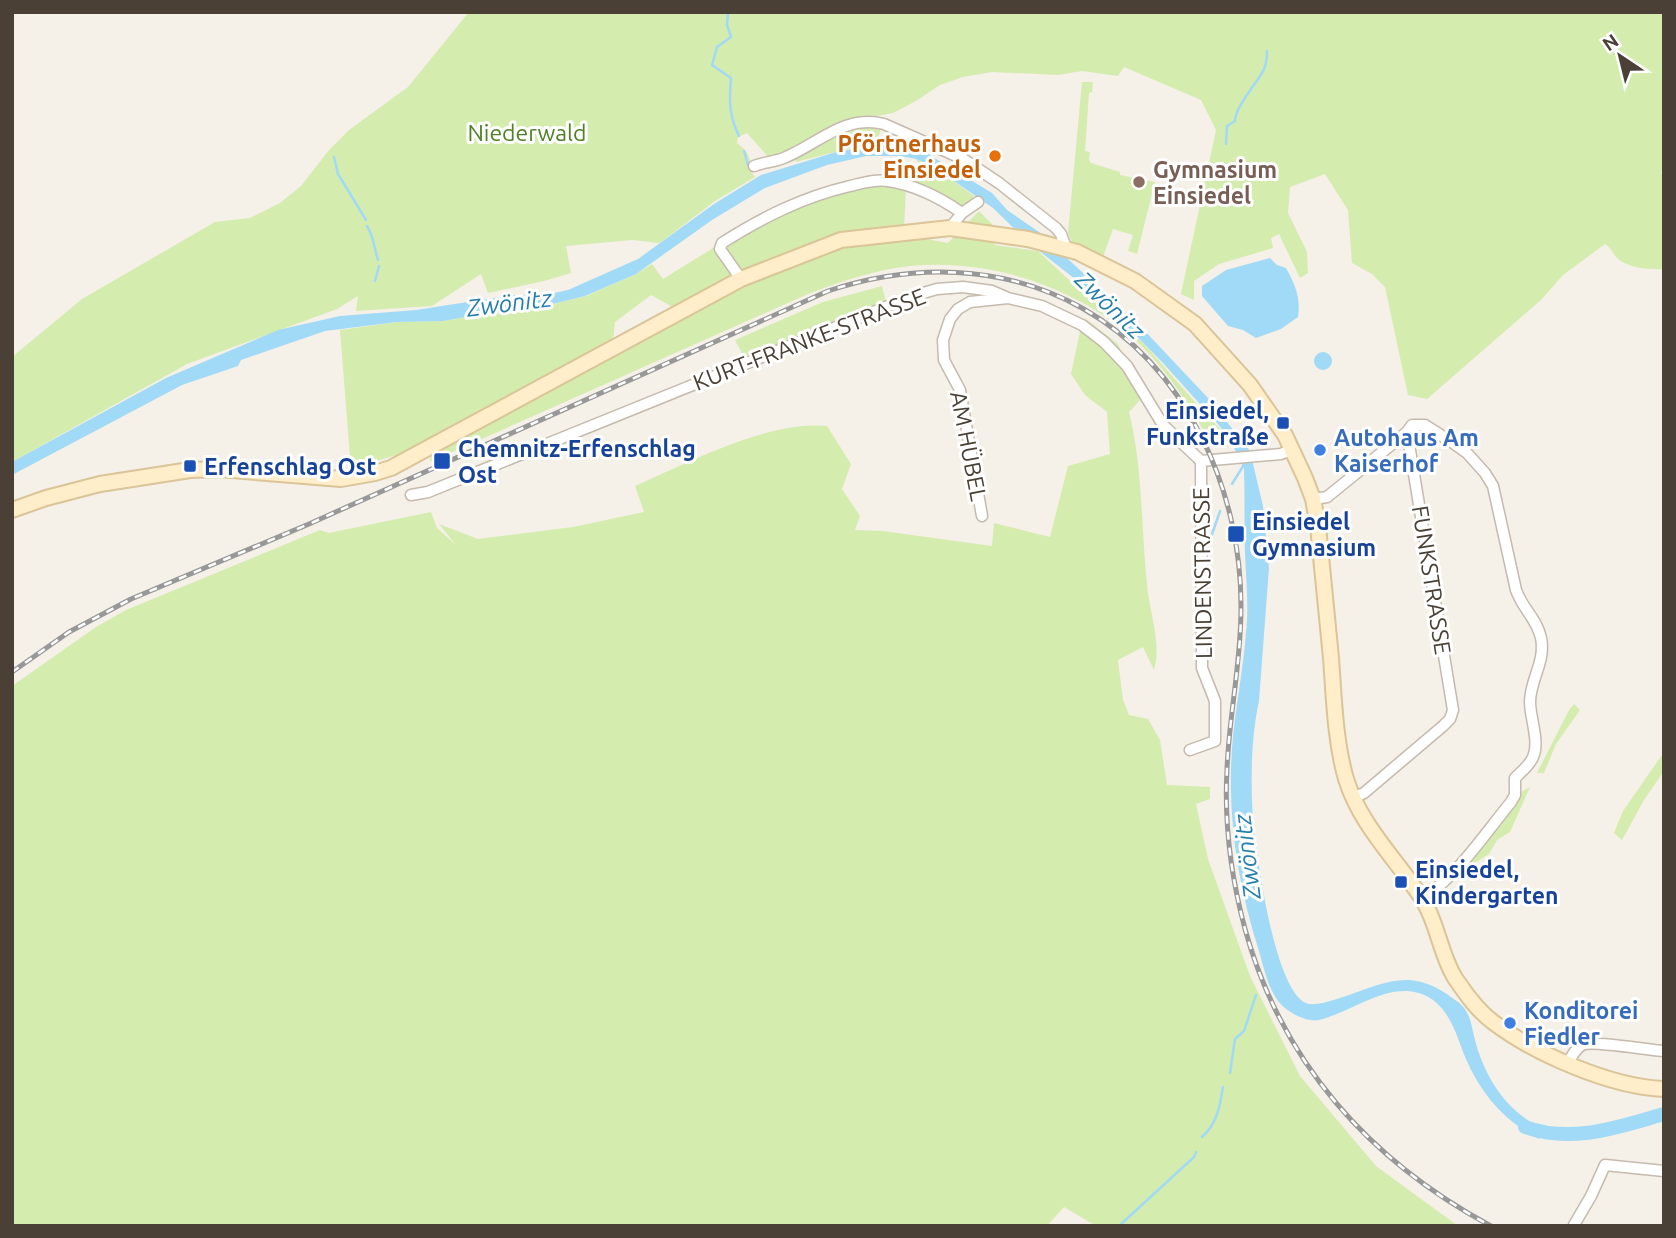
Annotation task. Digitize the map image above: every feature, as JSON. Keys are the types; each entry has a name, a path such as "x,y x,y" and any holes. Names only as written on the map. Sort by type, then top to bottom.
{"main road":[{"path":"12,510 100,484 190,470 219,469 341,479 391,468 741,279 841,240 950,228 1007,235 1066,248 1135,281 1195,324 1250,385 1292,449 1312,499 1318,526 1340,757 1353,798 1374,833 1422,899 1436,928 1448,964 1468,997 1493,1022 1531,1046 1617,1083 1664,1089"}],"street":[{"path":"754,166 785,158 836,128 871,121 884,124 963,159 999,183 1056,228 1066,248"},
{"path":"741,279 720,249 722,243 780,208 838,188 868,181 889,181 916,187 942,199 962,213"},
{"path":"950,228 962,213 978,202"},
{"name":"KURT-FRANKE-STRASSE","path":"411,495 428,492 913,296 937,289 963,287 992,291 1008,298 1042,306 1082,325 1104,342 1127,366 1163,425 1201,461"},
{"name":"AM HÜBEL","path":"982,516 960,390 944,360 943,340 950,319 958,309 970,302 1008,298"},
{"path":"1312,499 1327,497 1407,432 1412,425 1425,425 1467,453 1493,486 1519,600 1536,621 1542,639 1542,655 1531,685 1530,703 1535,747 1533,757 1515,778 1515,795 1460,864 1422,899"},
{"name":"FUNKSTRASSE","path":"1353,798 1364,793 1443,726 1450,719 1453,710 1407,432"},
{"path":"1201,461 1281,454 1292,449"},
{"name":"LINDENSTRASSE","path":"1190,750 1215,741 1215,701 1202,668 1201,461"},
{"path":"1568,1063 1577,1049 1592,1042 1664,1051"},
{"path":"1574,1225 1605,1165 1664,1171"}],"green space":[{"name":"Niederwald","path":"469,12 1664,12 1664,167 1661,173 1664,177 1664,269 1646,269 1627,264 1617,258 1605,244 1563,275 1541,300 1427,399 1408,395 1385,287 1372,274 1352,263 1348,210 1325,174 1290,187 1288,213 1307,252 1308,273 1300,278 1279,234 1271,238 1273,248 1219,264 1194,281 1194,300 1181,294 1216,130 1201,100 1124,67 1118,76 1082,71 1058,75 992,72 963,77 940,85 893,113 861,119 770,159 747,133 738,137 737,143 748,154 749,169 755,177 715,201 660,243 632,240 566,246 571,273 488,293 481,274 432,306 356,311 358,296 337,309 187,364 12,462 12,357 82,299 215,222 250,218 280,203 301,186 329,150 349,130 408,87"},
{"path":"1082,82 1093,82 1092,92 1089,93 1085,151 1090,152 1091,163 1120,172 1120,175 1155,182 1137,254 1128,251 1133,235 1113,229 1103,257 1073,244 1068,233"},
{"path":"851,126 882,127 875,145 796,162 794,156"},
{"path":"916,159 942,173 974,196 962,213 906,185 904,231 841,240 681,312 651,295 615,322 612,353 745,285 842,244 916,237 948,243 979,211 992,224 995,245 1038,251 1068,279 1093,295 1146,346 1209,418 1235,443 1229,447 1213,447 1164,371 1126,332 1100,313 1043,285 1012,275 948,265 884,270 808,294 430,462 431,452 422,447 351,469 340,330 397,322 443,321 512,309 533,309 586,296 652,264 663,279 752,224 868,182 906,184 907,169 921,168"},
{"path":"882,286 886,302 745,359 735,340 823,302"},
{"path":"1086,319 1118,344 1142,398 1129,412 1137,454 1148,595 1157,649 1154,670 1143,647 1118,660 1123,700 1129,715 1148,719 1160,740 1167,785 1210,787 1210,799 1196,804 1208,859 1250,976 1300,1076 1376,1166 1458,1226 1096,1226 1064,1207 1047,1226 12,1226 12,686 96,627 126,610 320,530 329,533 431,512 437,528 456,545 439,524 478,539 573,527 644,512 635,486 729,445 755,436 804,426 827,426 851,464 842,489 860,516 855,530 883,531 992,546 994,523 1050,537 1068,466 1110,454 1107,412 1085,395 1071,374 1081,327"},
{"path":"1574,704 1580,710 1556,744 1544,773 1537,773 1569,710"},
{"path":"1664,752 1664,771 1622,840 1614,833 1623,811"},
{"path":"1530,787 1510,832 1497,840 1489,854 1465,869 1463,865 1516,803 1523,791"}],"water":[{"path":"883,144 928,154 992,193 1007,210 1039,232 1142,328 1208,398 1250,451 1263,506 1269,568 1259,701 1252,751 1252,801 1267,913 1285,974 1296,995 1309,1004 1329,1001 1400,980 1414,980 1442,991 1466,1010 1479,1054 1499,1093 1519,1114 1544,1128 1539,1139 1515,1124 1495,1106 1472,1072 1450,1020 1433,1000 1419,993 1390,993 1315,1020 1295,1015 1277,1000 1266,976 1245,902 1231,800 1232,748 1247,613 1244,469 1230,439 1217,423 1098,297 1029,243 993,208 932,166 916,159 866,156 827,165 765,188 712,220 636,274 585,296 533,309 512,309 443,321 397,322 325,331 241,360 238,366 182,385 12,475 12,462 166,378 278,330 340,316 416,310 514,295 540,296 568,290 638,259 714,204 761,175 836,152"},
{"path":"1270,258 1277,265 1286,268 1292,280 1298,297 1298,317 1281,329 1256,338 1243,330 1228,326 1202,296 1202,286 1226,270"},
{"path":"1323,352 1329,355 1332,361 1329,367 1323,370 1317,367 1314,361 1317,355"}],"waterway":[{"path":"728,12 727,25 731,37 717,47 712,65 731,78 730,108 739,136"},
{"path":"1226,144 1227,126 1235,121 1242,103 1263,71 1267,51"},
{"path":"744,151 748,165"},
{"path":"334,157 338,174 366,220"},
{"path":"367,226 378,260"},
{"path":"375,281 379,266"},
{"path":"1232,484 1245,463"},
{"path":"1209,543 1220,511"},
{"path":"1230,1073 1235,1039 1244,1031 1256,995"},
{"path":"1202,1137 1214,1120 1223,1087"},
{"name":"Zwönitz","path":"1525,1127 1543,1132 1578,1134 1664,1114"},
{"path":"1119,1226 1194,1157 1196,1152"}],"railway":[{"path":"12,672 69,632 131,599 309,524 828,291 892,276 957,272 1021,283 1052,293 1082,308 1119,333 1151,363 1179,398 1201,436 1219,477 1231,520 1239,565 1241,609 1227,769 1230,850 1245,929 1261,978 1282,1023 1307,1065 1336,1103 1370,1139 1407,1171 1447,1200 1491,1226"}],"place":[{"name":"Pförtnerhaus Einsiedel","path":"995,156"},
{"name":"Gymnasium Einsiedel","path":"1139,182"},
{"name":"Einsiedel, Funkstraße","path":"1283,423"},
{"name":"Autohaus Am Kaiserhof","path":"1320,450"},
{"name":"Chemnitz-Erfenschlag Ost","path":"442,461"},
{"name":"Erfenschlag Ost","path":"190,466"},
{"name":"Einsiedel Gymnasium","path":"1236,534"},
{"name":"Einsiedel, Kindergarten","path":"1401,882"},
{"name":"Konditorei Fiedler","path":"1510,1023"}]}
